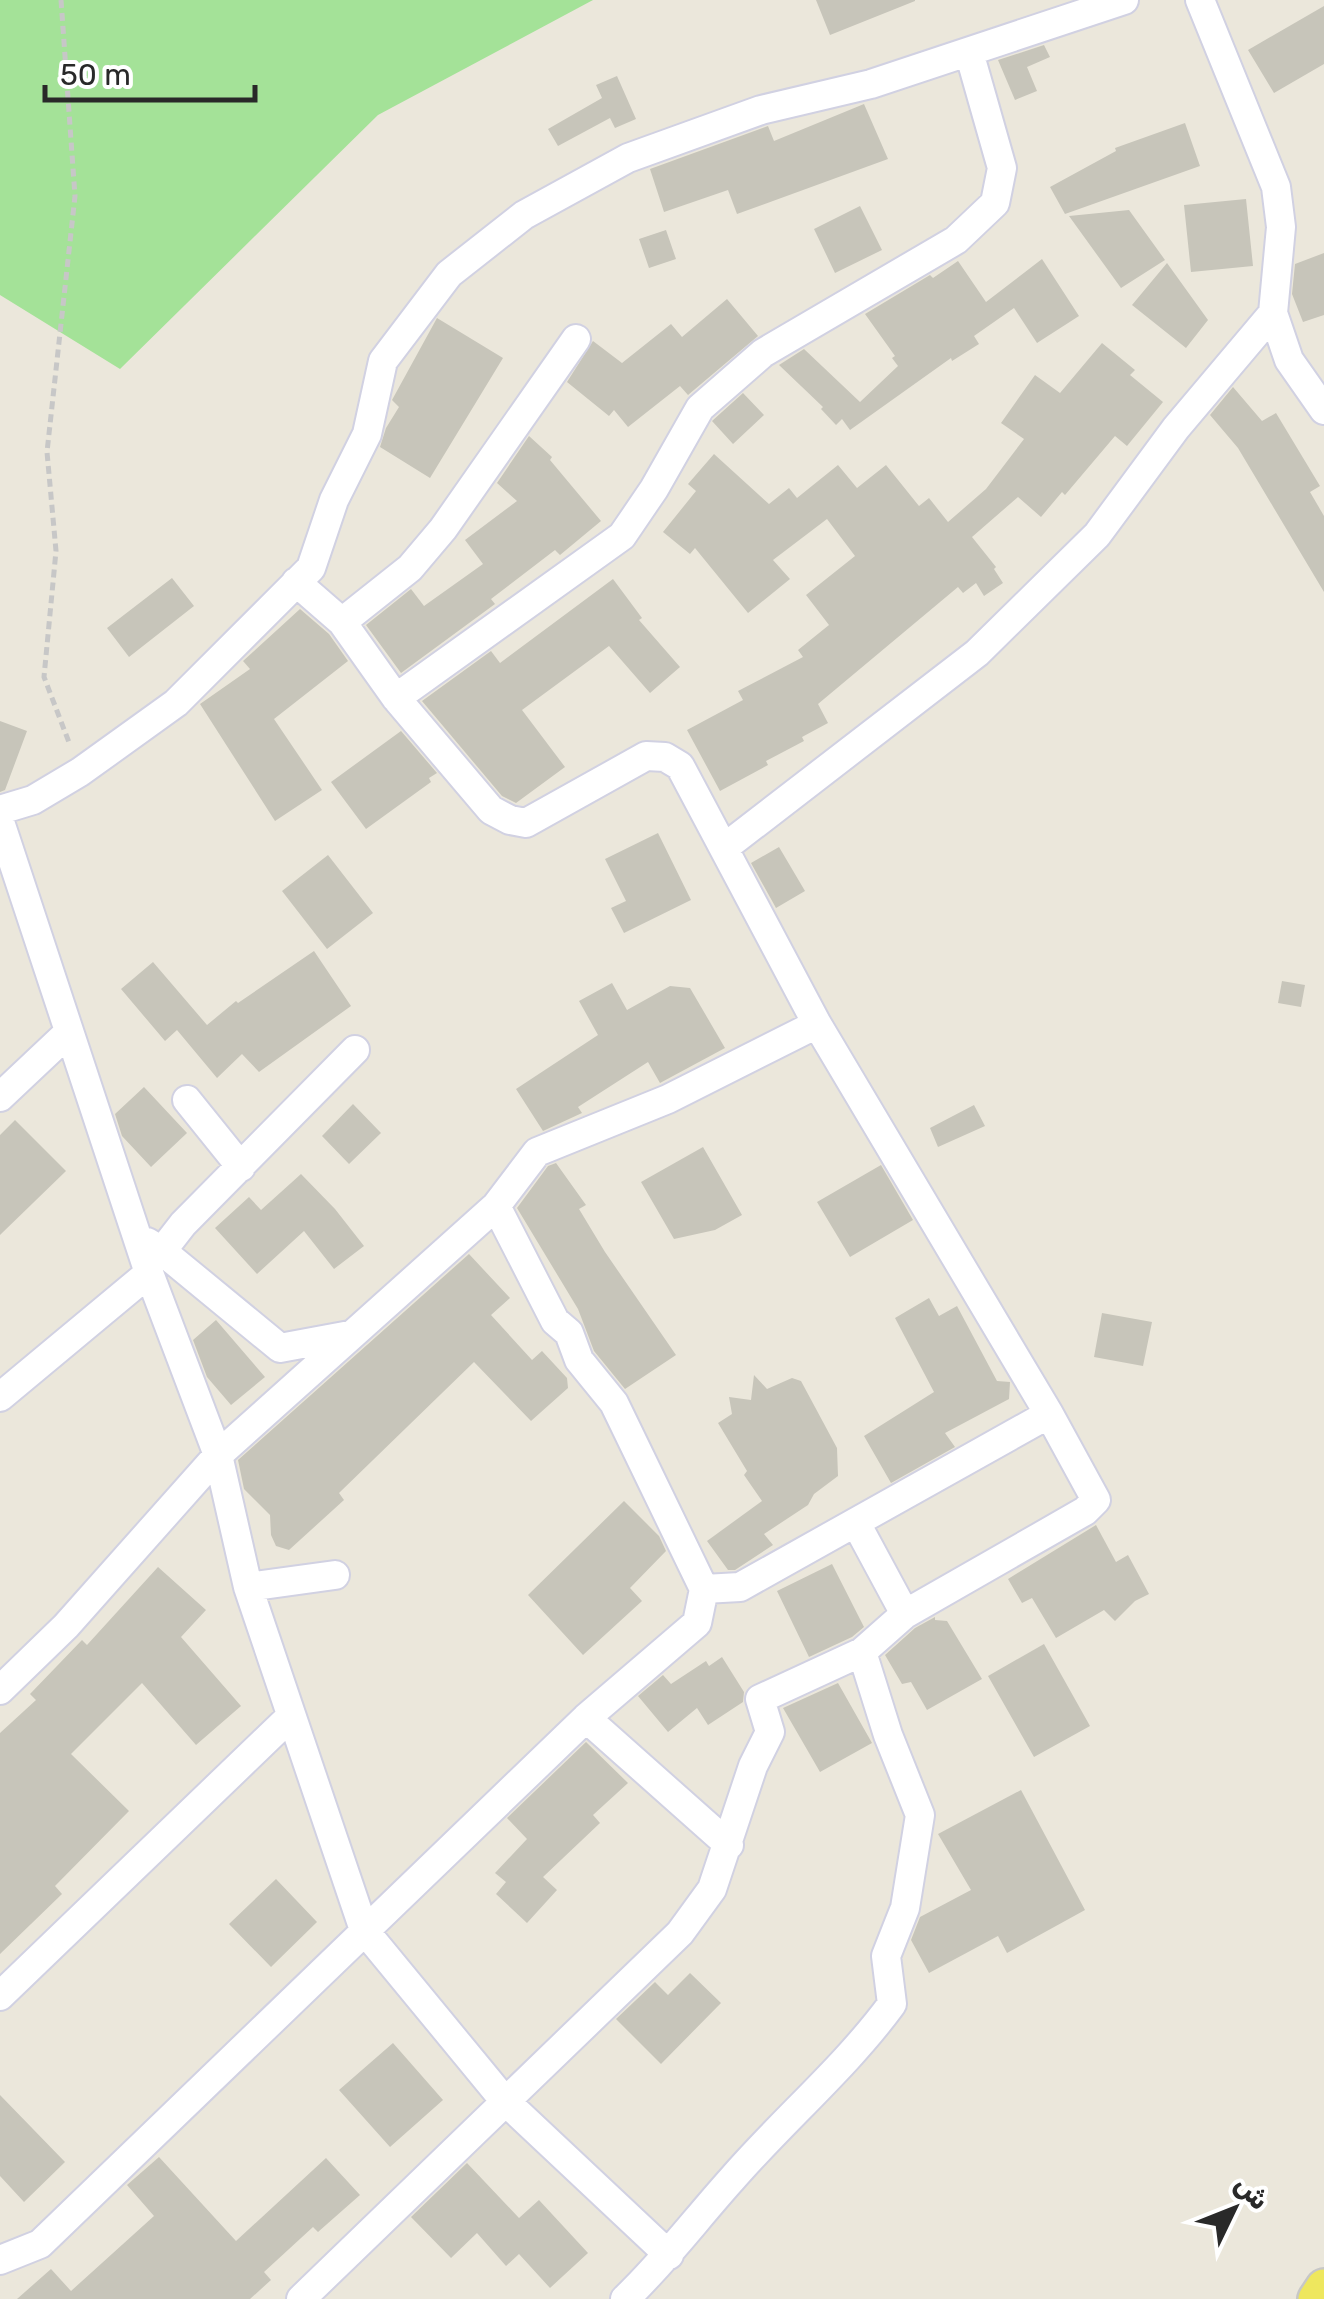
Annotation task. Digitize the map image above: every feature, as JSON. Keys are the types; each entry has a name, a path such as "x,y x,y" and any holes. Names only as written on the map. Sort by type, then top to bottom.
{"main road":[{"path":"1316,2299 1324,2287"}],"street":[{"path":"0,810 33,800 80,772 176,704 311,568 334,500 368,434 383,361 449,274 524,216 628,158 760,110 871,84 1124,0"},
{"path":"1200,0 1276,187 1281,226 1273,314 1289,360 1324,410"},
{"path":"396,698 622,536 700,408 763,352 956,240 995,203 1002,168 970,52"},
{"path":"724,848 990,640 1097,535 1176,428 1273,314"},
{"path":"342,622 410,568 443,529 576,339"},
{"path":"296,582 342,622 396,698 491,810 510,820 526,823 646,756 665,757 680,766 817,1024 1096,1500 1085,1511 905,1614 862,1652 760,1699 770,1732 753,1766 712,1889 680,1933 301,2299"},
{"path":"0,822 136,1236 155,1262 218,1455 248,1588 364,1930 504,2100 669,2255"},
{"path":"0,1690 66,1626 218,1455 496,1206 537,1152 668,1099 817,1024"},
{"path":"0,1097 69,1032"},
{"path":"0,1397 155,1262 183,1224 355,1050"},
{"path":"187,1100 241,1167"},
{"path":"0,2260 40,2244 586,1718 697,1624 704,1589 614,1403 580,1360 569,1332 554,1320 496,1206"},
{"path":"155,1262 280,1348 354,1335"},
{"path":"704,1589 740,1587 1049,1414"},
{"path":"856,1524 905,1614"},
{"path":"248,1588 334,1575"},
{"path":"625,2299 669,2255 732,2178 868,2036 892,2004 886,1956 905,1908 920,1815 888,1735 862,1652"},
{"path":"0,1996 291,1716"},
{"path":"586,1718 729,1845"}],"path":[{"path":"61,0 75,196 47,452 56,551 44,677 80,772"}],"green space":[{"path":"0,0 593,0 378,115 120,369 0,295"}],"building":[{"path":"816,0 915,0 915,1 830,35"},
{"path":"1324,6 1324,64 1274,93 1248,50"},
{"path":"1044,45 1050,57 1027,67 1037,91 1015,100 998,60"},
{"path":"617,76 636,119 615,128 610,118 558,146 548,129 602,98 596,85"},
{"path":"864,104 888,159 737,214 728,190 664,212 650,169 768,126 774,141"},
{"path":"1185,123 1200,166 1065,214 1050,187 1116,151 1115,148"},
{"path":"1246,199 1253,266 1191,272 1184,205"},
{"path":"860,206 882,250 835,273 814,229"},
{"path":"1129,210 1165,260 1121,288 1069,216"},
{"path":"666,230 676,259 649,268 639,239"},
{"path":"1324,253 1324,315 1303,322 1292,294 1295,264"},
{"path":"1042,259 1079,316 1037,343 1014,308 974,336 979,344 952,361 951,358 850,430 842,419 836,425 779,365 804,349 860,402 898,366 865,314 958,261 986,302"},
{"path":"1167,263 1208,320 1186,348 1132,305"},
{"path":"727,299 758,336 688,395 680,386 628,427 614,410 609,416 567,382 593,341 622,363 671,324 682,337"},
{"path":"437,318 503,358 430,478 380,447 399,407 392,400"},
{"path":"1102,343 1135,370 1130,375 1163,402 1127,446 1115,436 1041,517 1018,497 972,537 996,567 1003,583 984,596 976,583 963,593 958,587 818,704 828,723 766,761 768,765 720,791 687,730 743,700 738,691 803,657 798,650 829,625 806,595 855,556 827,519 773,560 790,579 748,613 695,548 690,554 663,532 696,491 688,484 714,454 769,504 789,488 797,498 838,465 857,488 886,465 919,506 929,498 948,522 986,489 1024,439 1001,423 1035,375 1060,393"},
{"path":"1233,387 1262,421 1276,413 1320,486 1310,492 1324,516 1324,592 1238,448 1210,415"},
{"path":"743,393 764,415 733,444 712,421"},
{"path":"529,436 552,457 550,460 601,521 560,555 555,550 491,599 495,604 401,673 366,625 411,589 424,606 483,564 465,540 517,501 497,483"},
{"path":"172,578 194,606 129,657 107,628"},
{"path":"613,579 642,618 639,620 680,667 650,693 609,646 522,710 565,767 516,803 502,796 422,701 491,651 500,663"},
{"path":"300,609 329,634 348,661 274,719 322,790 275,821 200,704 250,669 243,661"},
{"path":"0,721 27,731 5,790 0,792"},
{"path":"401,731 437,773 429,778 431,782 366,829 331,782"},
{"path":"658,833 691,900 624,933 611,908 626,901 605,859"},
{"path":"779,847 805,891 776,908 751,863"},
{"path":"328,855 373,913 327,949 282,891"},
{"path":"314,951 351,1006 259,1072 242,1054 217,1078 177,1030 165,1041 121,989 153,962 207,1025 236,1001"},
{"path":"1282,981 1305,985 1301,1007 1278,1003"},
{"path":"612,983 627,1010 670,986 690,988 725,1048 660,1083 648,1062 578,1107 582,1113 543,1131 516,1089 598,1035 579,1001"},
{"path":"144,1087 187,1133 151,1167 122,1136 115,1114"},
{"path":"353,1104 381,1133 349,1164 322,1136"},
{"path":"974,1105 985,1126 938,1147 930,1128"},
{"path":"15,1120 66,1171 0,1235 0,1135"},
{"path":"703,1147 742,1215 715,1230 674,1239 641,1182"},
{"path":"556,1163 586,1205 579,1209 605,1252 676,1355 625,1389 594,1351 578,1309 517,1208 548,1166"},
{"path":"881,1165 913,1220 850,1257 817,1202"},
{"path":"301,1174 364,1246 334,1269 304,1231 257,1274 215,1228 249,1197 261,1210"},
{"path":"469,1254 510,1298 491,1315 532,1360 542,1351 567,1378 568,1388 531,1421 474,1362 339,1493 344,1500 289,1550 276,1546 270,1515 244,1489 238,1460"},
{"path":"929,1298 939,1316 957,1306 997,1381 1010,1382 1009,1399 945,1433 955,1447 891,1483 864,1436 934,1392 895,1318"},
{"path":"1102,1313 1152,1322 1143,1366 1094,1357"},
{"path":"216,1320 265,1377 231,1405 207,1377 193,1340"},
{"path":"754,1375 767,1389 792,1378 801,1381 837,1448 838,1476 814,1494 808,1505 764,1534 773,1545 735,1570 728,1570 707,1541 762,1501 718,1423 732,1414 729,1397 751,1400"},
{"path":"624,1501 659,1536 666,1551 630,1588 642,1601 583,1655 528,1595"},
{"path":"1096,1525 1116,1562 1128,1555 1149,1594 1135,1601 1115,1621 1104,1610 1056,1638 1032,1598 1022,1603 1008,1579"},
{"path":"832,1564 864,1627 852,1637 809,1657 777,1591"},
{"path":"158,1567 206,1610 181,1637 241,1706 196,1745 142,1683 71,1754 129,1811 55,1886 62,1894 0,1954 0,1733 36,1700 30,1694 82,1640 87,1645"},
{"path":"935,1617 947,1621 982,1679 927,1710 911,1682 902,1684 885,1655 915,1628"},
{"path":"1044,1644 1090,1726 1034,1757 988,1676"},
{"path":"722,1657 744,1692 743,1702 708,1725 697,1708 668,1732 638,1696 663,1675 671,1684 706,1661 709,1666"},
{"path":"838,1683 872,1743 820,1772 783,1708"},
{"path":"586,1742 628,1783 593,1815 600,1823 543,1877 557,1890 527,1923 496,1894 506,1882 495,1873 527,1839 507,1818"},
{"path":"1021,1790 1085,1910 1007,1953 998,1936 929,1973 911,1940 920,1917 971,1890 938,1834"},
{"path":"276,1879 317,1922 271,1967 229,1924"},
{"path":"690,1973 721,2003 661,2064 616,2019 655,1982 668,1995"},
{"path":"393,2043 443,2100 390,2147 339,2090"},
{"path":"0,2095 65,2162 24,2202 0,2176"},
{"path":"159,2157 236,2241 326,2158 360,2195 318,2232 313,2227 264,2272 271,2280 250,2299 17,2299 51,2269 71,2291 154,2216 127,2185"},
{"path":"467,2163 519,2218 539,2200 588,2253 550,2288 519,2254 506,2266 477,2233 451,2258 411,2217"}]}
